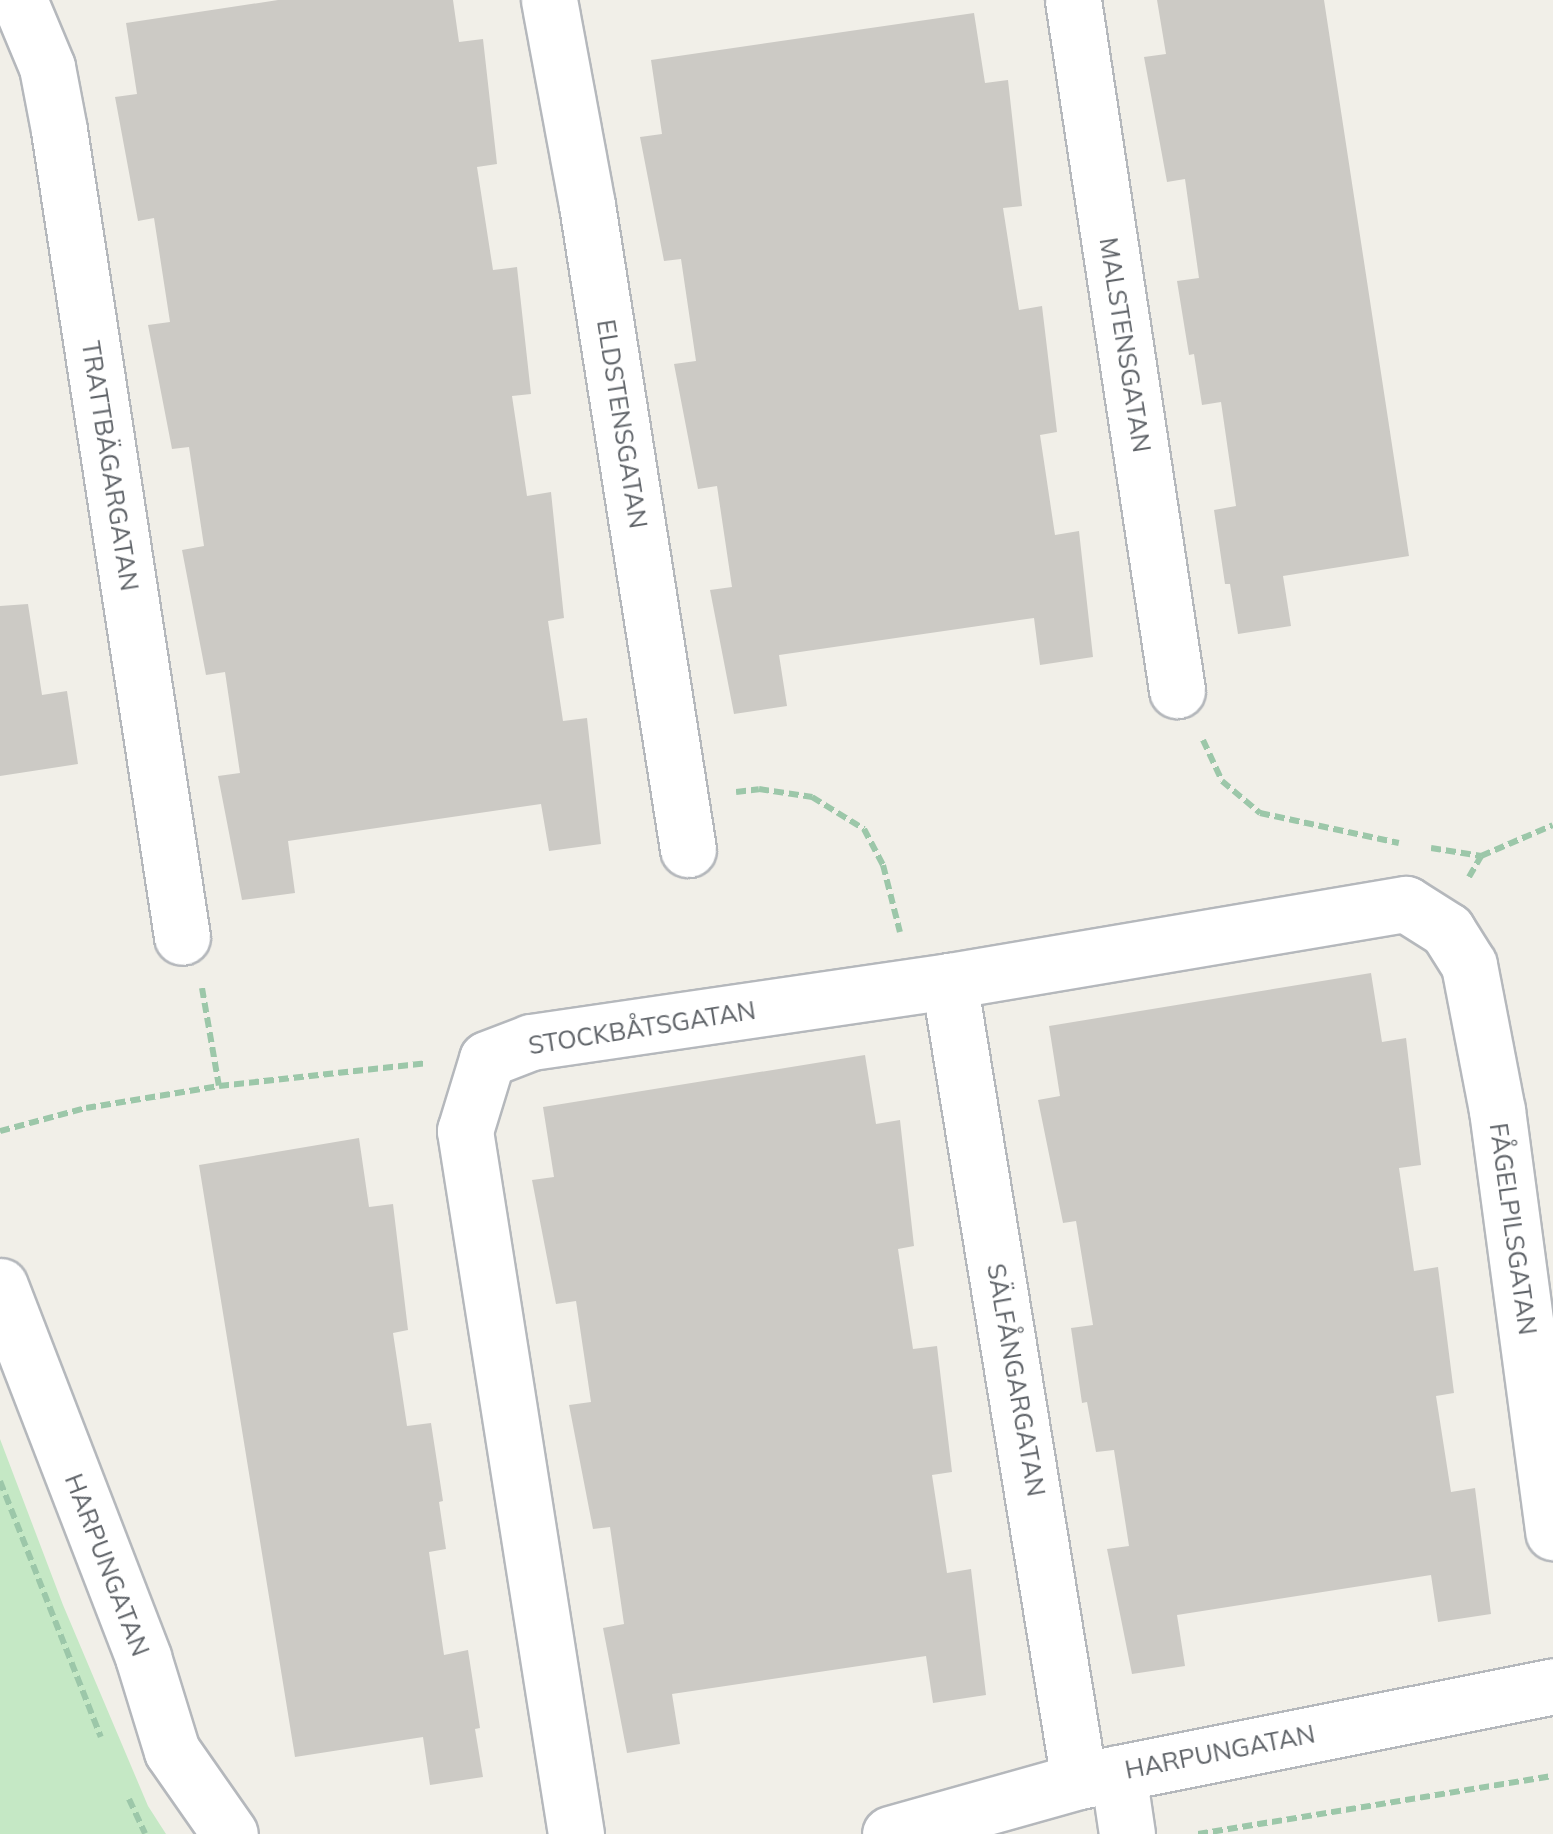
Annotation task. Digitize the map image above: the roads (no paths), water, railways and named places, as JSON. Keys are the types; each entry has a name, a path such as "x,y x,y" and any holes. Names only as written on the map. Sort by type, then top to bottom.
{"street":[{"name":"TRATTBÄGARGATAN","path":"19,0 47,68 59,130 182,937"},
{"name":"ELDSTENSGATAN","path":"549,0 587,205 685,824"},
{"name":"MALSTENSGATAN","path":"1073,0 1177,690"},
{"name":"STOCKBÅTSGATAN","path":"576,1834 465,1131 487,1060 531,1042 949,981 1406,904 1449,933"},
{"name":"FÅGELPILSGATAN","path":"1449,933 1469,964 1497,1110 1553,1532"},
{"name":"SÄLFÅNGARGATAN","path":"949,981 1099,1777 1128,1834"},
{"name":"HARPUNGATAN","path":"0,1286 143,1656 172,1750 230,1834"},
{"name":"HARPUNGATAN","path":"890,1834 1099,1777 1553,1686"}]}
